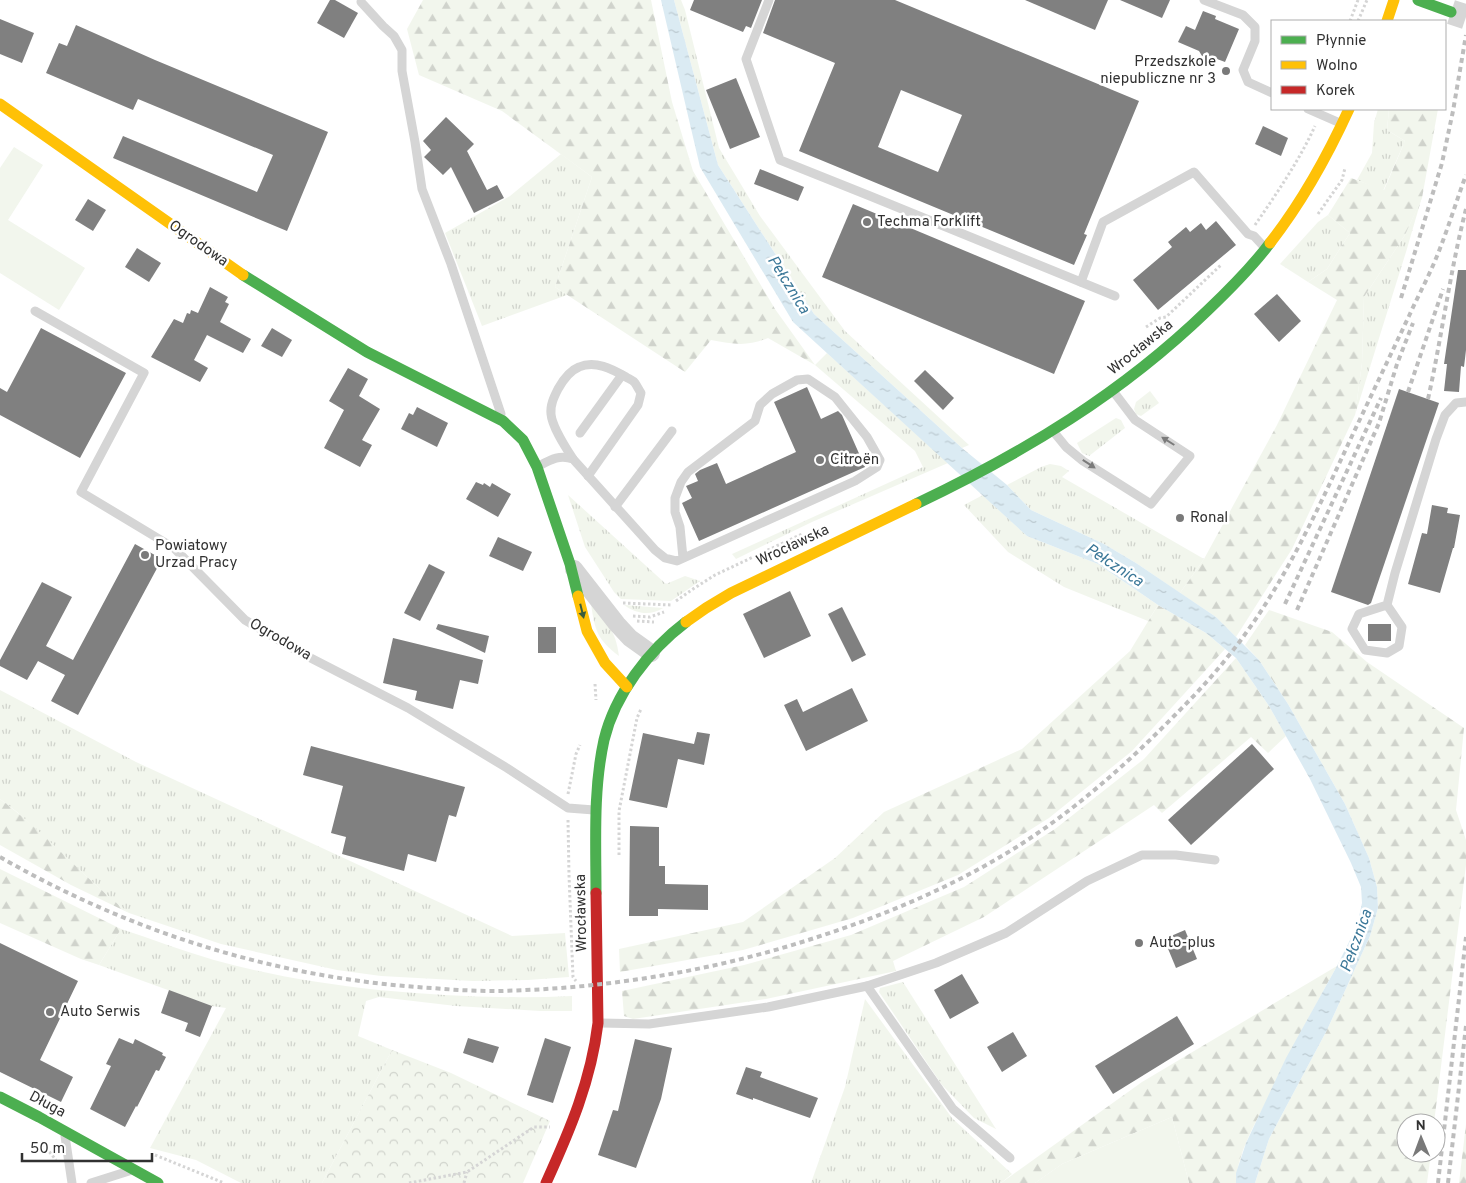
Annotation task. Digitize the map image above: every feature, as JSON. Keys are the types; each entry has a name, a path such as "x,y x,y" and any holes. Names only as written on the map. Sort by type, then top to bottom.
{"main road":[{"path":"1387,20 1394,0"},
{"path":"1418,0 1452,12"},
{"name":"Ogrodowa","path":"0,104 232,268 367,352 503,421 523,440 537,467 570,564 587,631 605,662 627,687"},
{"name":"Wrocławska","path":"546,1183 585,1090 595,1053 598,1023 596,810 602,745 616,707 627,687 651,653 670,634 707,606 1001,461 1053,431 1112,390 1196,322 1266,249 1303,198 1349,110"},
{"name":"Długa","path":"0,1098 158,1183"}],"street":[{"name":"Ogrodowa","path":"570,564 617,624 630,638 651,653"}],"lane":[{"path":"769,0 746,59 780,160 1114,296"},
{"path":"1204,0 1243,15 1255,26 1254,41 1243,70 1248,82 1271,93"},
{"path":"361,2 394,36 402,50 402,72 422,190 451,264 503,421"},
{"path":"1310,110 1343,124"},
{"path":"1081,282 1103,222 1194,172 1248,234 1254,236 1266,249"},
{"name":"Ogrodowa","path":"34,310 144,373 81,492 174,548 245,620 301,653 408,708 507,768 568,808 596,810"},
{"path":"588,476 638,405 641,393 634,382 622,375 603,366 591,364 579,367 563,381 552,406 551,416 556,428 573,459 615,507 655,550 665,558 677,561 856,481 877,467 880,460 867,438 835,397 808,379 797,380 772,394 760,405 754,421 688,472 681,482 675,498 675,512 680,527 683,558"},
{"path":"580,433 622,375"},
{"path":"1053,431 1066,447 1083,461 1151,504 1190,456 1135,420 1112,390"},
{"path":"1387,606 1359,614 1352,629 1365,650 1387,653 1399,646 1402,627 1387,606 1400,555 1436,438 1445,415 1456,404 1466,402"},
{"path":"615,507 672,431"},
{"path":"537,467 565,456 573,459"},
{"path":"598,1023 649,1024 768,1007 867,986 936,964 1006,933 1087,881 1142,855 1176,854 1215,860"},
{"path":"867,986 953,1109 1010,1158"},
{"path":"64,1131 72,1183"},
{"path":"91,1183 135,1170"}],"path":[{"path":"1350,20 1358,0"},
{"path":"1358,20 1367,0"},
{"path":"1254,236 1302,162"},
{"path":"1164,322 1171,319"},
{"path":"619,602 672,605"},
{"path":"619,864 619,811 637,718 644,700"},
{"path":"409,1183 467,1172 534,1127 550,1127"},
{"path":"38,1137 62,1167 69,1168"},
{"path":"464,1183 467,1172"},
{"path":"217,1179 224,1183"}],"green space":[{"path":"423,0 651,0 672,102 693,171 775,309 815,365 768,338 747,344 711,340 685,372 555,287 592,177 502,111 419,75 407,29"},
{"path":"674,0 681,0 685,10 719,148 760,216 845,331 969,445 962,448 814,314 718,165"},
{"path":"1378,110 1389,110 1387,130 1405,141 1383,191 1357,180 1372,153 1374,123"},
{"path":"1389,110 1438,110 1422,198 1405,235 1364,297 1362,363 1355,415 1292,549 1236,637 1216,617 1180,593 1204,559 1277,425 1337,300 1308,282 1327,269 1350,233 1328,215 1351,178 1384,190 1405,141 1387,130"},
{"path":"14,147 43,165 8,220 85,268 59,310 0,273 0,168"},
{"path":"561,154 592,177 555,287 567,295 482,326 445,233 510,196"},
{"path":"1422,197 1355,415 1362,363 1364,297 1405,235"},
{"path":"1328,215 1350,233 1327,269 1308,282 1280,264 1318,222"},
{"path":"827,353 948,463 812,522 736,559 732,554 923,467 915,451 815,365"},
{"path":"1150,391 1159,403 1141,416 1136,414 1134,409 1136,402"},
{"path":"1116,418 1121,420 1125,428 1089,456 1082,453 1077,443"},
{"path":"1050,464 1061,466 1069,471 1062,477 1204,559 1180,593 1104,544 1031,510 1007,485"},
{"path":"568,495 666,584 685,576 700,581 671,601 621,599 614,592 585,547"},
{"path":"983,495 1027,536 1098,564 1158,605 1148,621 1064,587 1008,552 964,505"},
{"path":"591,604 610,627 616,640 619,656 598,634"},
{"path":"624,605 663,608 658,611 644,613"},
{"path":"1158,605 1206,633 1225,649 1132,751 1049,818 958,875 853,918 743,950 620,972 619,949 743,922 835,858 884,812 1022,749 1130,651"},
{"path":"1269,610 1332,632 1367,662 1464,728 1456,810 1466,840 1466,865 1435,1113 1396,1113 1396,1163 1430,1163 1427,1183 1255,1183 1269,1139 1327,1030 1370,936 1378,908 1377,887 1369,858 1345,804 1288,704 1259,660 1245,645"},
{"path":"1236,658 1269,706 1286,736 1268,753 1251,737 1162,813 1154,805 984,917 893,961 896,971 766,999 633,1019 624,1016 622,991 744,965 851,935 964,887 1055,829 1144,759"},
{"path":"0,690 136,762 512,936 565,933 569,977 473,981 381,976 337,970 221,944 129,913 111,899 17,812 0,799"},
{"path":"0,799 33,826 129,913 71,885 0,845"},
{"path":"0,869 121,929 99,965 81,959 0,923"},
{"path":"121,929 214,960 316,982 427,994 499,997 572,996 572,1011 456,1006 379,997 366,1001 358,1036 392,1050 322,1183 241,1183 196,1160 150,1148 226,1008 212,1006 99,965"},
{"path":"1337,966 1249,1135 1239,1164 1236,1183 1189,1183 1172,1117 1062,1164 1035,1183 1001,1183 1142,1082"},
{"path":"903,982 996,1129 974,1118 942,1085 879,992 880,988"},
{"path":"865,999 952,1118 1012,1174 1001,1183 811,1183 845,1087"},
{"path":"392,1050 451,1073 550,1121 523,1183 322,1183"},
{"path":"1172,1117 1189,1183 1035,1183 1062,1164"},
{"path":"1466,1124 1466,1183 1459,1183"}],"water":[{"name":"Pełcznica","path":"661,0 674,0 718,165 814,314 962,448 1007,485 1031,510 1104,544 1136,563 1216,617 1259,660 1288,704 1345,804 1369,858 1377,887 1378,908 1370,936 1327,1030 1269,1139 1255,1183 1236,1183 1236,1173 1246,1143 1286,1058 1357,926 1362,903 1361,887 1351,863 1310,779 1269,706 1236,658 1206,633 1158,605 1098,564 1027,536 793,322 700,167"}],"building":[{"path":"330,0 335,0 358,13 344,38 317,23"},
{"path":"694,0 762,0 751,28 746,26 743,32 690,10"},
{"path":"775,0 895,0 1139,101 1084,234 1087,235 1074,265 799,151 835,63 763,33","holes":["901,90 962,115 938,172 878,147"]},
{"path":"1025,0 1108,0 1095,30"},
{"path":"1120,0 1170,0 1162,18"},
{"path":"1203,11 1216,16 1215,19 1239,29 1225,62 1209,59 1202,56 1199,51 1178,42 1186,26 1195,30"},
{"path":"0,19 34,33 22,63 0,54"},
{"path":"76,25 328,132 287,231 113,158 123,136 257,192 273,155 138,99 133,110 46,73 59,43 67,46"},
{"path":"736,78 760,137 730,149 706,90"},
{"path":"446,117 474,144 467,151 487,190 497,185 504,198 474,213 451,167 443,175 424,157 431,150 423,141"},
{"path":"1263,126 1288,138 1281,156 1255,144"},
{"path":"760,169 804,187 798,201 754,184"},
{"path":"88,199 106,210 93,231 75,220"},
{"path":"853,204 1085,301 1054,374 822,277"},
{"path":"1216,221 1236,245 1158,310 1133,280 1172,247 1168,242 1186,227 1190,232 1201,223 1206,230"},
{"path":"137,248 161,263 149,282 125,267"},
{"path":"1458,270 1466,270 1466,350 1464,367 1461,366 1459,392 1444,391 1447,364 1444,364"},
{"path":"210,287 228,297 225,302 229,304 220,322 251,339 243,353 207,335 194,360 208,368 200,382 151,357 174,319 183,323 187,313 190,314 191,310 198,313"},
{"path":"1277,294 1301,321 1279,342 1254,314"},
{"path":"41,328 126,373 80,458 0,415 0,388 7,392"},
{"path":"272,328 292,340 282,357 261,346"},
{"path":"348,368 368,379 359,396 380,409 362,440 372,445 360,467 324,448 344,410 329,401"},
{"path":"925,370 954,398 943,410 914,381"},
{"name":"Citroën","path":"807,387 821,419 838,411 842,415 865,467 699,541 682,503 692,498 686,486 698,481 695,474 700,470 717,463 726,484 796,452 774,402"},
{"path":"1399,389 1439,403 1371,603 1368,605 1331,592"},
{"path":"417,407 448,423 437,447 401,429 409,413 413,415"},
{"path":"476,482 483,485 484,483 490,487 492,483 511,494 498,517 466,499"},
{"path":"1432,505 1448,508 1447,513 1460,515 1454,548 1440,593 1408,584 1422,533 1427,534"},
{"path":"498,537 532,552 523,571 489,556"},
{"path":"135,544 162,559 78,715 51,701 65,675 38,661 27,680 0,666 0,660 42,582 72,597 46,646 73,660"},
{"path":"429,564 445,572 420,621 404,613"},
{"path":"790,591 811,636 764,658 743,614"},
{"path":"842,607 866,655 852,662 828,614"},
{"path":"438,624 489,636 485,653 436,629"},
{"path":"1368,624 1391,624 1391,641 1368,641"},
{"path":"538,627 556,627 556,653 538,653"},
{"path":"393,638 483,660 478,684 460,680 453,709 415,700 417,691 383,683"},
{"path":"852,688 868,721 806,751 784,705 797,699 803,712"},
{"path":"697,732 710,734 704,765 678,759 667,808 629,800 643,733 694,744"},
{"path":"1252,744 1274,769 1191,845 1168,820"},
{"path":"311,746 465,787 456,817 449,815 436,862 408,854 404,871 342,854 346,837 331,833 343,786 303,775"},
{"path":"630,826 659,827 659,866 665,866 665,884 708,885 708,910 658,909 658,916 629,916"},
{"path":"1185,930 1197,959 1176,968 1164,939"},
{"path":"0,943 78,981 40,1060 73,1077 61,1102 0,1072"},
{"path":"962,974 979,1003 950,1019 934,990"},
{"path":"169,990 212,1006 200,1037 185,1031 188,1023 161,1013"},
{"path":"1177,1016 1194,1044 1113,1094 1095,1066"},
{"path":"1013,1032 1027,1056 1002,1072 987,1047"},
{"path":"119,1038 133,1044 135,1039 163,1053 162,1055 166,1057 159,1071 156,1070 125,1127 90,1109 111,1066 106,1064"},
{"path":"468,1038 499,1047 493,1063 463,1053"},
{"path":"545,1038 571,1047 553,1103 527,1095"},
{"path":"635,1039 672,1048 661,1099 636,1168 598,1155 613,1110 618,1111"},
{"path":"746,1067 762,1072 760,1077 818,1098 810,1118 736,1094"}],"tunnel":[{"path":"1451,12 1466,17"}],"railway":[{"path":"1401,298 1442,163 1466,35"},
{"path":"0,857 50,884 102,908 208,948 263,963 319,974 375,983 473,991 535,990 572,987 645,978 718,965 789,946 848,927 933,892 1015,848 1079,803 1156,734 1208,681 1246,633 1281,579 1325,494 1434,264 1466,175"},
{"path":"1428,399 1455,256 1466,209"},
{"path":"1408,392 1443,289"},
{"path":"1297,610 1379,423 1397,364 1413,323"},
{"path":"1285,604 1381,398"},
{"path":"1438,1183 1466,937"},
{"path":"1448,1183 1466,1026"}],"traffic: fast":[{"path":"1418,0 1451,12"},
{"path":"916,504 995,464 1106,395 1175,340 1208,310 1256,261 1270,243"},
{"path":"243,275 367,352 503,421 523,440 537,467 570,564 578,596"},
{"path":"596,893 598,778 600,759 609,723 616,706 635,674 659,646 686,622"},
{"path":"0,1097 158,1183"}],"traffic: slow":[{"path":"1387,20 1394,0"},
{"path":"0,104 243,275"},
{"path":"1270,243 1293,212 1313,179 1349,110"},
{"path":"686,622 731,593 916,504"},
{"path":"578,596 587,631 605,663 627,687"}],"traffic: jam":[{"path":"546,1183 578,1105 595,1044 598,1023 596,893"}],"place":[{"name":"Przedszkole niepubliczne nr 3","path":"1226,71"},
{"name":"Techma Forklift","path":"867,222"},
{"name":"Citroën","path":"820,460"},
{"name":"Ronal","path":"1180,518"},
{"name":"Powiatowy Urzad Pracy","path":"145,555"},
{"name":"Auto-plus","path":"1139,943"},
{"name":"Auto Serwis","path":"50,1012"}]}
